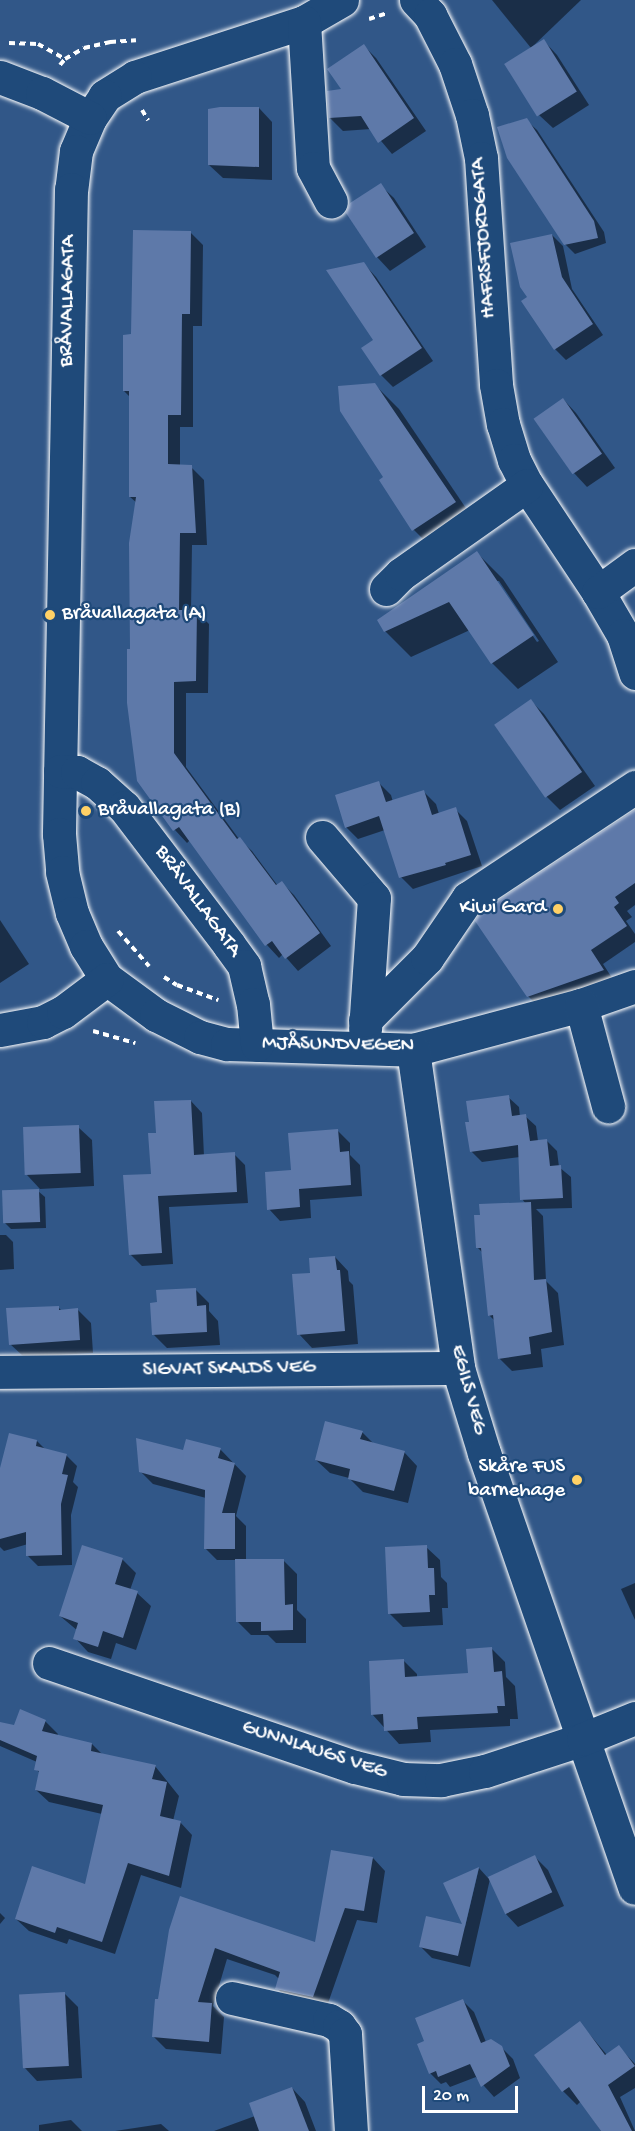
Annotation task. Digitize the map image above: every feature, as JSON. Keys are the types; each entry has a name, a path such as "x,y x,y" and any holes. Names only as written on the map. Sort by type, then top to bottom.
{"street":[{"name":"BRÅVALLAGATA","path":"107,979 86,946 72,914 62,872 60,771 71,189 76,151 90,118 105,96 135,77 304,22 342,0"},
{"name":"HAFRSFJORDGATA","path":"416,0 430,15 455,64 472,115 481,158 496,385 503,423 514,460 526,485 598,592 623,635 635,673"},
{"path":"304,22 313,168 332,202"},
{"path":"0,77 42,93 90,118"},
{"path":"386,589 401,574 526,485"},
{"path":"598,592 635,565"},
{"name":"BRÅVALLAGATA","path":"60,771 77,772 97,783 124,807 160,851 244,966 254,1004 257,1045"},
{"path":"364,1034 427,958 468,897 635,787"},
{"path":"322,837 374,898 364,1034"},
{"path":"0,1030 43,1022 63,1012 107,979"},
{"name":"MJÅSUNDVEGEN","path":"107,979 156,1015 200,1037 227,1044 257,1045 364,1034 413,1050 581,1005 635,986"},
{"path":"581,1005 608,1106"},
{"name":"EGILS VEG","path":"413,1050 458,1368 488,1464 635,1888"},
{"name":"SIGVAT SKALDS VEG","path":"0,1372 458,1368"},
{"name":"GUNNLAUGS VEG","path":"49,1663 355,1767 404,1779 441,1780 485,1771 584,1739 635,1718"},
{"path":"232,1998 329,2020 339,2026 345,2034 351,2131"}],"path":[{"path":"59,67 65,59 84,48 110,42 142,39"},
{"path":"0,43 38,44 65,59"},
{"path":"117,928 144,961 177,985 241,1006 254,1004"},
{"path":"82,1032 93,1031 137,1043"}],"building":[{"path":"544,39 577,92 537,116 504,64"},
{"path":"364,44 414,118 378,143 361,116 329,118 327,91 341,89 327,69"},
{"path":"259,107 259,167 208,165 208,109"},
{"path":"527,118 594,221 598,238 564,245 507,158 497,127"},
{"path":"381,183 414,233 376,258 346,213 350,203"},
{"path":"133,230 191,231 190,314 182,314 181,415 168,415 168,464 192,465 196,533 180,533 179,610 197,610 196,681 174,682 174,753 237,839 240,837 276,885 282,881 320,933 285,959 272,941 265,946 179,827 173,831 137,781 127,703 127,649 130,649 129,543 136,497 129,497 129,391 123,391 123,335 131,334"},
{"path":"552,234 562,277 593,324 554,350 521,301 527,297 520,287 510,243"},
{"path":"364,262 422,348 380,376 361,348 373,340 326,270"},
{"path":"375,383 456,502 412,531 379,480 383,477 340,411 338,386"},
{"path":"563,398 602,454 573,474 534,419"},
{"path":"477,551 534,635 491,664 449,602 384,632 377,620"},
{"path":"531,699 582,772 545,798 494,725"},
{"path":"379,781 386,802 424,790 432,815 456,807 471,855 445,863 446,865 399,878 379,816 345,828 335,795"},
{"path":"635,810 635,883 615,897 619,903 614,907 627,926 591,950 604,970 527,997 475,921 481,912"},
{"path":"509,1095 512,1116 526,1114 530,1141 547,1139 550,1166 561,1165 563,1198 520,1200 518,1145 470,1152 465,1122 469,1122 466,1101"},
{"path":"191,1100 194,1155 235,1152 237,1192 158,1196 162,1253 129,1255 123,1175 151,1174 148,1133 156,1133 154,1101"},
{"path":"79,1125 81,1173 25,1175 23,1127"},
{"path":"338,1129 340,1152 349,1151 351,1185 299,1189 300,1207 267,1210 265,1172 291,1170 288,1133"},
{"path":"39,1189 40,1222 3,1223 2,1190"},
{"path":"531,1202 534,1280 546,1279 552,1332 529,1337 531,1354 498,1359 493,1315 488,1316 481,1248 476,1248 474,1215 480,1215 479,1204"},
{"path":"335,1256 337,1270 340,1270 345,1331 297,1335 292,1274 310,1273 309,1258"},
{"path":"196,1288 197,1306 206,1305 207,1332 152,1335 150,1303 157,1302 156,1290"},
{"path":"59,1306 59,1310 78,1308 80,1340 9,1345 6,1308"},
{"path":"325,1421 363,1431 360,1439 405,1451 394,1491 348,1479 350,1469 315,1460"},
{"path":"9,1433 37,1440 36,1446 67,1454 62,1474 68,1475 61,1504 62,1555 26,1556 26,1532 0,1539 0,1468"},
{"path":"136,1438 183,1450 186,1439 221,1448 218,1458 235,1463 222,1513 235,1513 235,1549 204,1549 205,1490 139,1472"},
{"path":"82,1545 123,1558 115,1584 138,1591 123,1638 103,1631 98,1647 73,1639 78,1623 59,1616"},
{"path":"427,1545 428,1568 434,1568 435,1595 429,1595 430,1612 388,1614 385,1547"},
{"path":"235,1559 284,1559 285,1605 293,1604 293,1630 261,1631 261,1622 236,1622"},
{"path":"492,1647 494,1672 502,1671 505,1706 497,1706 498,1713 417,1717 418,1729 384,1731 383,1714 371,1715 369,1661 404,1659 405,1677 468,1673 466,1649"},
{"path":"20,1709 46,1720 42,1731 92,1743 91,1751 156,1765 152,1779 167,1782 160,1816 181,1821 169,1876 128,1863 102,1942 57,1927 55,1933 15,1919 32,1866 85,1884 103,1805 35,1790 39,1771 34,1770 37,1756 0,1740 0,1722 14,1725"},
{"path":"331,1850 373,1857 364,1911 345,1908 313,1997 275,1989 280,1972 215,1948 198,2002 212,2003 209,2042 152,2037 155,1999 158,1999 169,1930 180,1896 315,1942"},
{"path":"535,1855 552,1892 505,1914 488,1877"},
{"path":"479,1867 458,1956 419,1947 426,1916 462,1924 443,1883"},
{"path":"65,1992 69,2066 23,2068 19,1994"},
{"path":"463,1999 481,2043 491,2039 502,2046 510,2066 481,2087 470,2064 438,2077 436,2071 429,2074 417,2044 424,2041 415,2018"},
{"path":"580,2021 605,2055 619,2045 635,2066 608,2085 632,2131 601,2131 569,2087 562,2092 534,2055"},
{"path":"292,2087 309,2131 259,2131 249,2103"}],"place":[{"name":"Bråvallagata (A)","path":"50,615"},
{"name":"Bråvallagata (B)","path":"86,811"},
{"name":"Kiwi Gard","path":"558,909"},
{"name":"Skåre FUS barnehage","path":"577,1480"}]}
